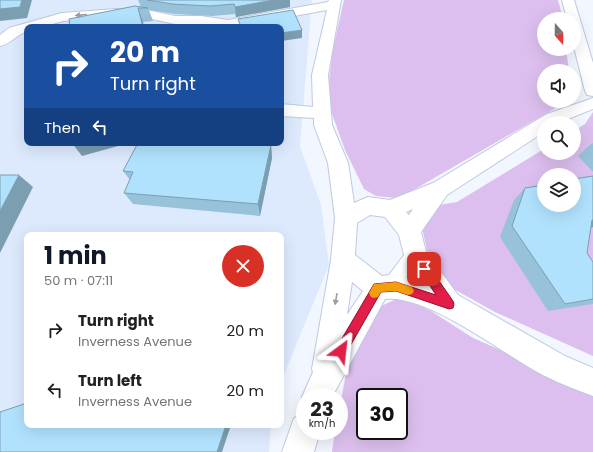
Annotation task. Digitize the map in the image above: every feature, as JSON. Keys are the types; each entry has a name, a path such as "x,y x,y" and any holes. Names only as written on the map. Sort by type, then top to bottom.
{"street":[{"path":"568,0 572,12"},
{"path":"238,24 334,2 320,75 323,125 338,163 346,218 343,260 321,388"},
{"path":"32,24 61,11 146,14 178,23 201,20 220,24"},
{"path":"0,42 14,32 24,28"},
{"path":"581,46 593,90"},
{"path":"558,116 593,103"},
{"path":"284,108 323,113"},
{"path":"346,218 368,206 391,209 440,189 537,128"},
{"path":"338,163 368,206"},
{"path":"409,230 440,189"},
{"path":"391,209 409,230 416,257 449,304"},
{"path":"321,388 387,287 416,257"},
{"path":"343,260 387,287 449,304 555,366 593,382"},
{"path":"298,452 301,440"}],"shaded area":[{"path":"0,0 312,0 300,146 321,205 329,265 284,375 284,232 24,232 24,428 271,428 269,452 0,452"},
{"path":"344,0 558,0 561,12 537,12 537,56 567,56 568,64 537,64 537,108 556,108 542,116 537,116 537,119 415,189 396,198 376,196 364,189 345,150 331,111 329,80 333,49"},
{"path":"593,112 593,356 495,312 443,283 431,268 420,219 433,206 457,202 537,153 537,160 581,160 581,127 585,124"},
{"path":"401,297 431,311 473,338 593,391 593,452 332,452 334,440 348,440 348,388 343,388 350,352 370,311"}],"building":[{"path":"0,0 22,0 20,7 0,9"},
{"path":"147,0 274,0 235,7 234,4 210,6 172,4"},
{"path":"135,6 148,8 138,8 142,24 70,24 69,19"},
{"path":"293,10 302,30 284,33 284,24 240,24 238,19"},
{"path":"136,146 271,146 258,204 124,193 133,172 123,171"},
{"path":"0,175 19,175 0,211"},
{"path":"593,176 593,220 587,253 593,262 593,299 565,304 512,226 525,188 537,186 537,212 581,212 581,178"},
{"path":"24,404 24,428 225,428 217,452 0,452 0,412"}],"slow traffic":[{"path":"374,293 378,288 396,286 408,291"}],"route":[{"path":"341,351 378,288 396,286 449,304 424,269"}]}
